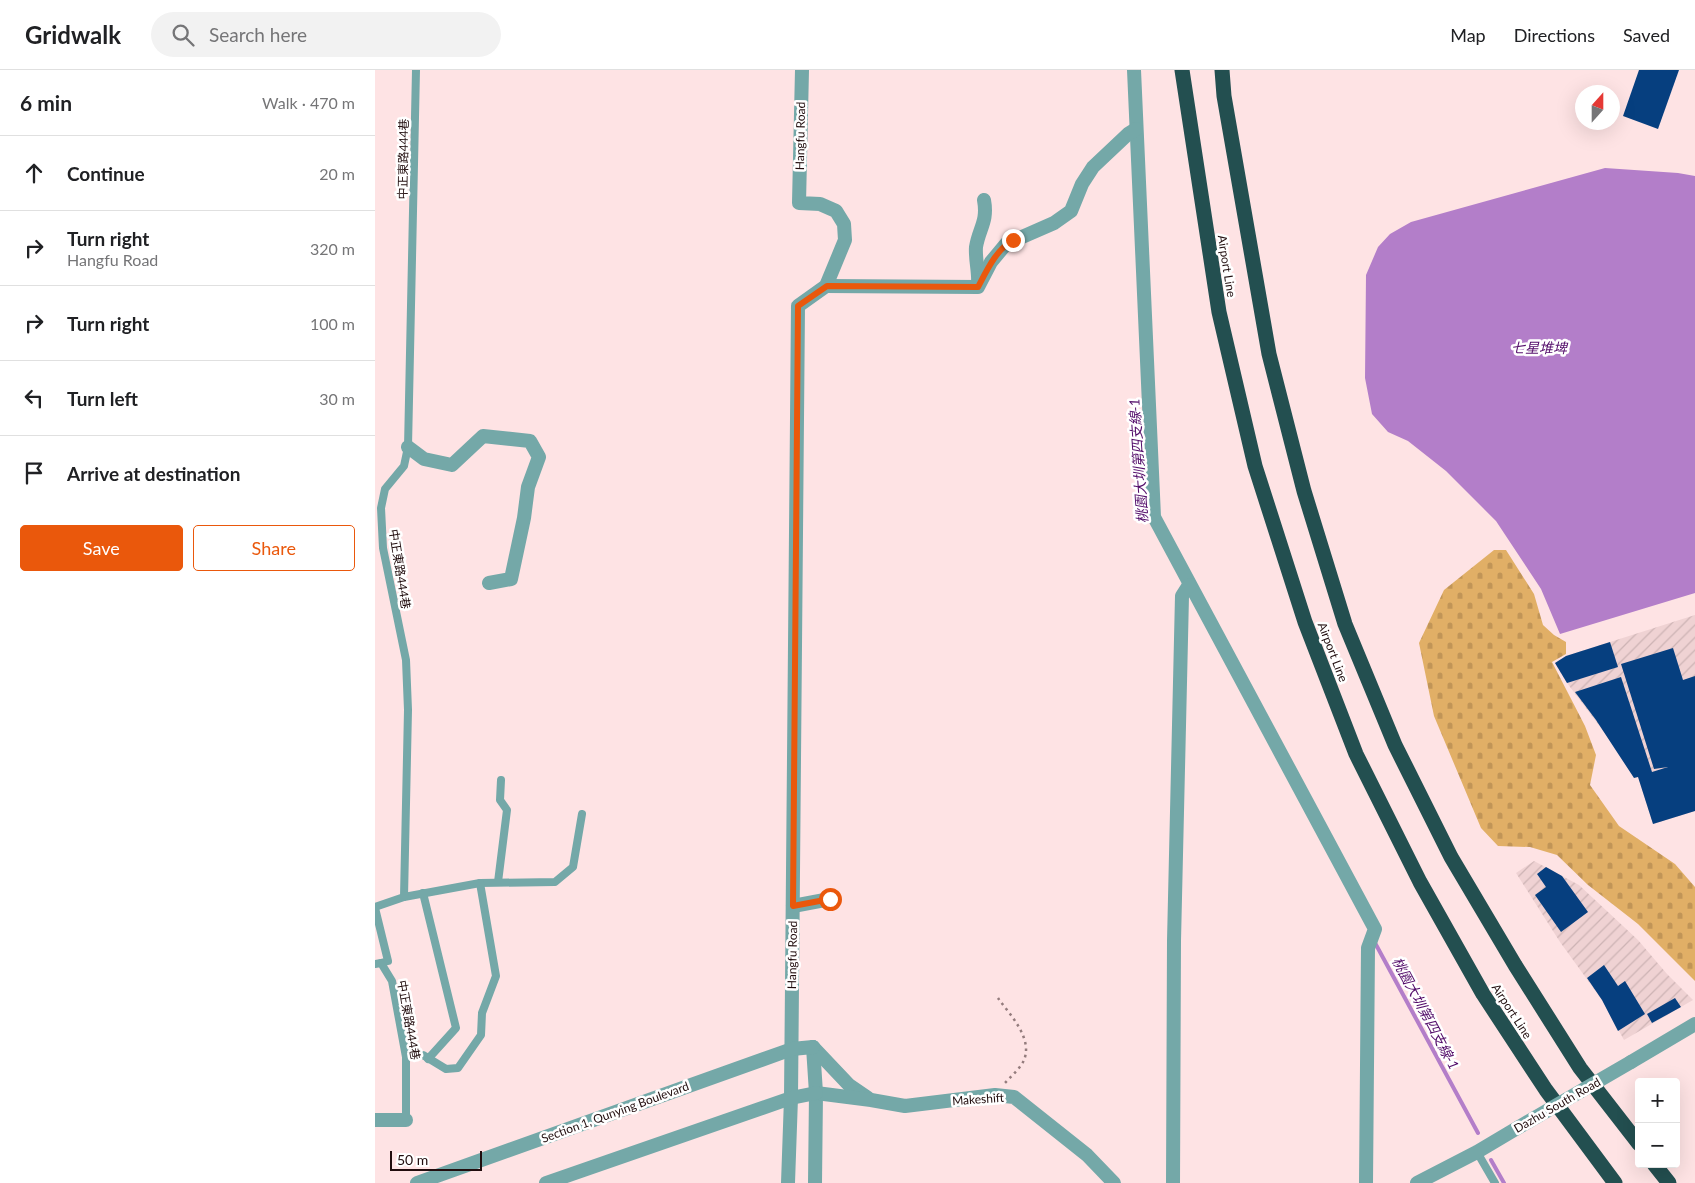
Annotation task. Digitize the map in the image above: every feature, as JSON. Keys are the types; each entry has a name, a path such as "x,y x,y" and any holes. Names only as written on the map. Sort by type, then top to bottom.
{"highway":[{"name":"Airport Line","path":"1182,70 1219,312 1255,466 1305,622 1356,754 1420,882 1483,994 1546,1090 1615,1183"},
{"name":"Airport Line","path":"1221,70 1223,96 1269,354 1304,491 1345,624 1395,745 1451,857 1515,965 1580,1068 1635,1139"},
{"path":"1657,1168 1669,1183"}],"street":[{"name":"Hangfu Road","path":"788,1183 792,1049 798,306 827,286 845,240 844,224 835,211 820,204 799,203 802,70"},
{"path":"1134,70 1154,516 1189,585 1375,929 1368,948 1366,1183"},
{"path":"978,287 991,262 1006,244 1054,224 1071,211 1082,184 1093,167 1128,134 1136,130"},
{"path":"978,287 979,272 976,248 986,215 984,200"},
{"path":"827,286 978,287"},
{"path":"409,446 424,459 453,465 483,436 530,441 539,457 529,487 511,579 489,583"},
{"path":"1173,1183 1174,941 1182,596 1189,585"},
{"path":"793,906 830,899"},
{"name":"Dazhu South Road","path":"1417,1183 1477,1152 1695,1024"},
{"path":"813,1047 815,1183"},
{"name":"Section 1, Qunying Boulevard","path":"417,1183 792,1049 813,1047"},
{"name":"Makeshift","path":"813,1047 849,1085 871,1100"},
{"path":"546,1183 791,1098 815,1093"},
{"name":"Makeshift","path":"815,1093 905,1106 995,1095 1014,1097 1087,1155 1114,1183"},
{"path":"375,1120 405,1120"}],"lane":[{"name":"中正東路444巷","path":"404,897 408,710 405,660 383,548 381,508 385,489 403,466 409,446 416,70"},
{"path":"498,882 507,810 499,800 501,780"},
{"path":"378,964 388,961 375,907 404,897 480,883 555,882 573,867 582,814"},
{"path":"406,1057 423,1055 447,1069 458,1068 481,1034 482,1013 496,976 480,883"},
{"path":"423,894 456,1028 428,1058"},
{"name":"中正東路444巷","path":"378,964 392,981 406,1057 405,1120"},
{"path":"1477,1152 1495,1183"}],"path":[{"path":"995,1095 1024,1060 1026,1041 998,998"}],"shaded area":[{"path":"1695,615 1695,811 1653,824 1638,777 1567,683 1555,663 1566,656"},
{"path":"1534,861 1579,885 1638,940 1667,974 1693,1000 1624,1040 1602,1000 1560,942 1516,873"}],"green space":[{"path":"1494,550 1506,550 1534,594 1543,625 1554,635 1566,642 1566,654 1552,662 1585,726 1596,755 1590,785 1619,826 1675,864 1695,887 1695,981 1638,924 1588,885 1557,855 1530,847 1498,846 1481,828 1434,716 1419,643 1444,590"}],"water":[{"name":"七星堆埤","path":"1605,168 1695,176 1695,593 1560,634 1541,589 1496,521 1446,471 1408,441 1388,432 1372,414 1365,378 1366,275 1378,247 1390,234 1411,222"}],"building":[{"path":"1639,70 1679,70 1658,129 1623,116"},
{"path":"1610,642 1618,667 1567,683 1555,663 1566,656"},
{"path":"1673,648 1683,680 1695,676 1695,811 1653,824 1638,777 1634,778 1575,692 1621,677 1652,772 1668,767 1654,769 1621,664"},
{"path":"1546,867 1562,876 1588,912 1561,932 1535,895 1546,887 1537,874"},
{"path":"1604,965 1618,986 1625,981 1645,1014 1618,1031 1602,1000 1587,978"},
{"path":"1675,998 1681,1007 1652,1023 1647,1014"}],"waterway":[{"name":"桃園大圳第四支線-1","path":"1374,941 1478,1133"},
{"name":"桃園大圳第四支線-1","path":"1491,1160 1504,1183"}],"route":[{"path":"830,899 793,906 798,306 827,286 978,287 991,262 1006,244 1013,240"}]}
